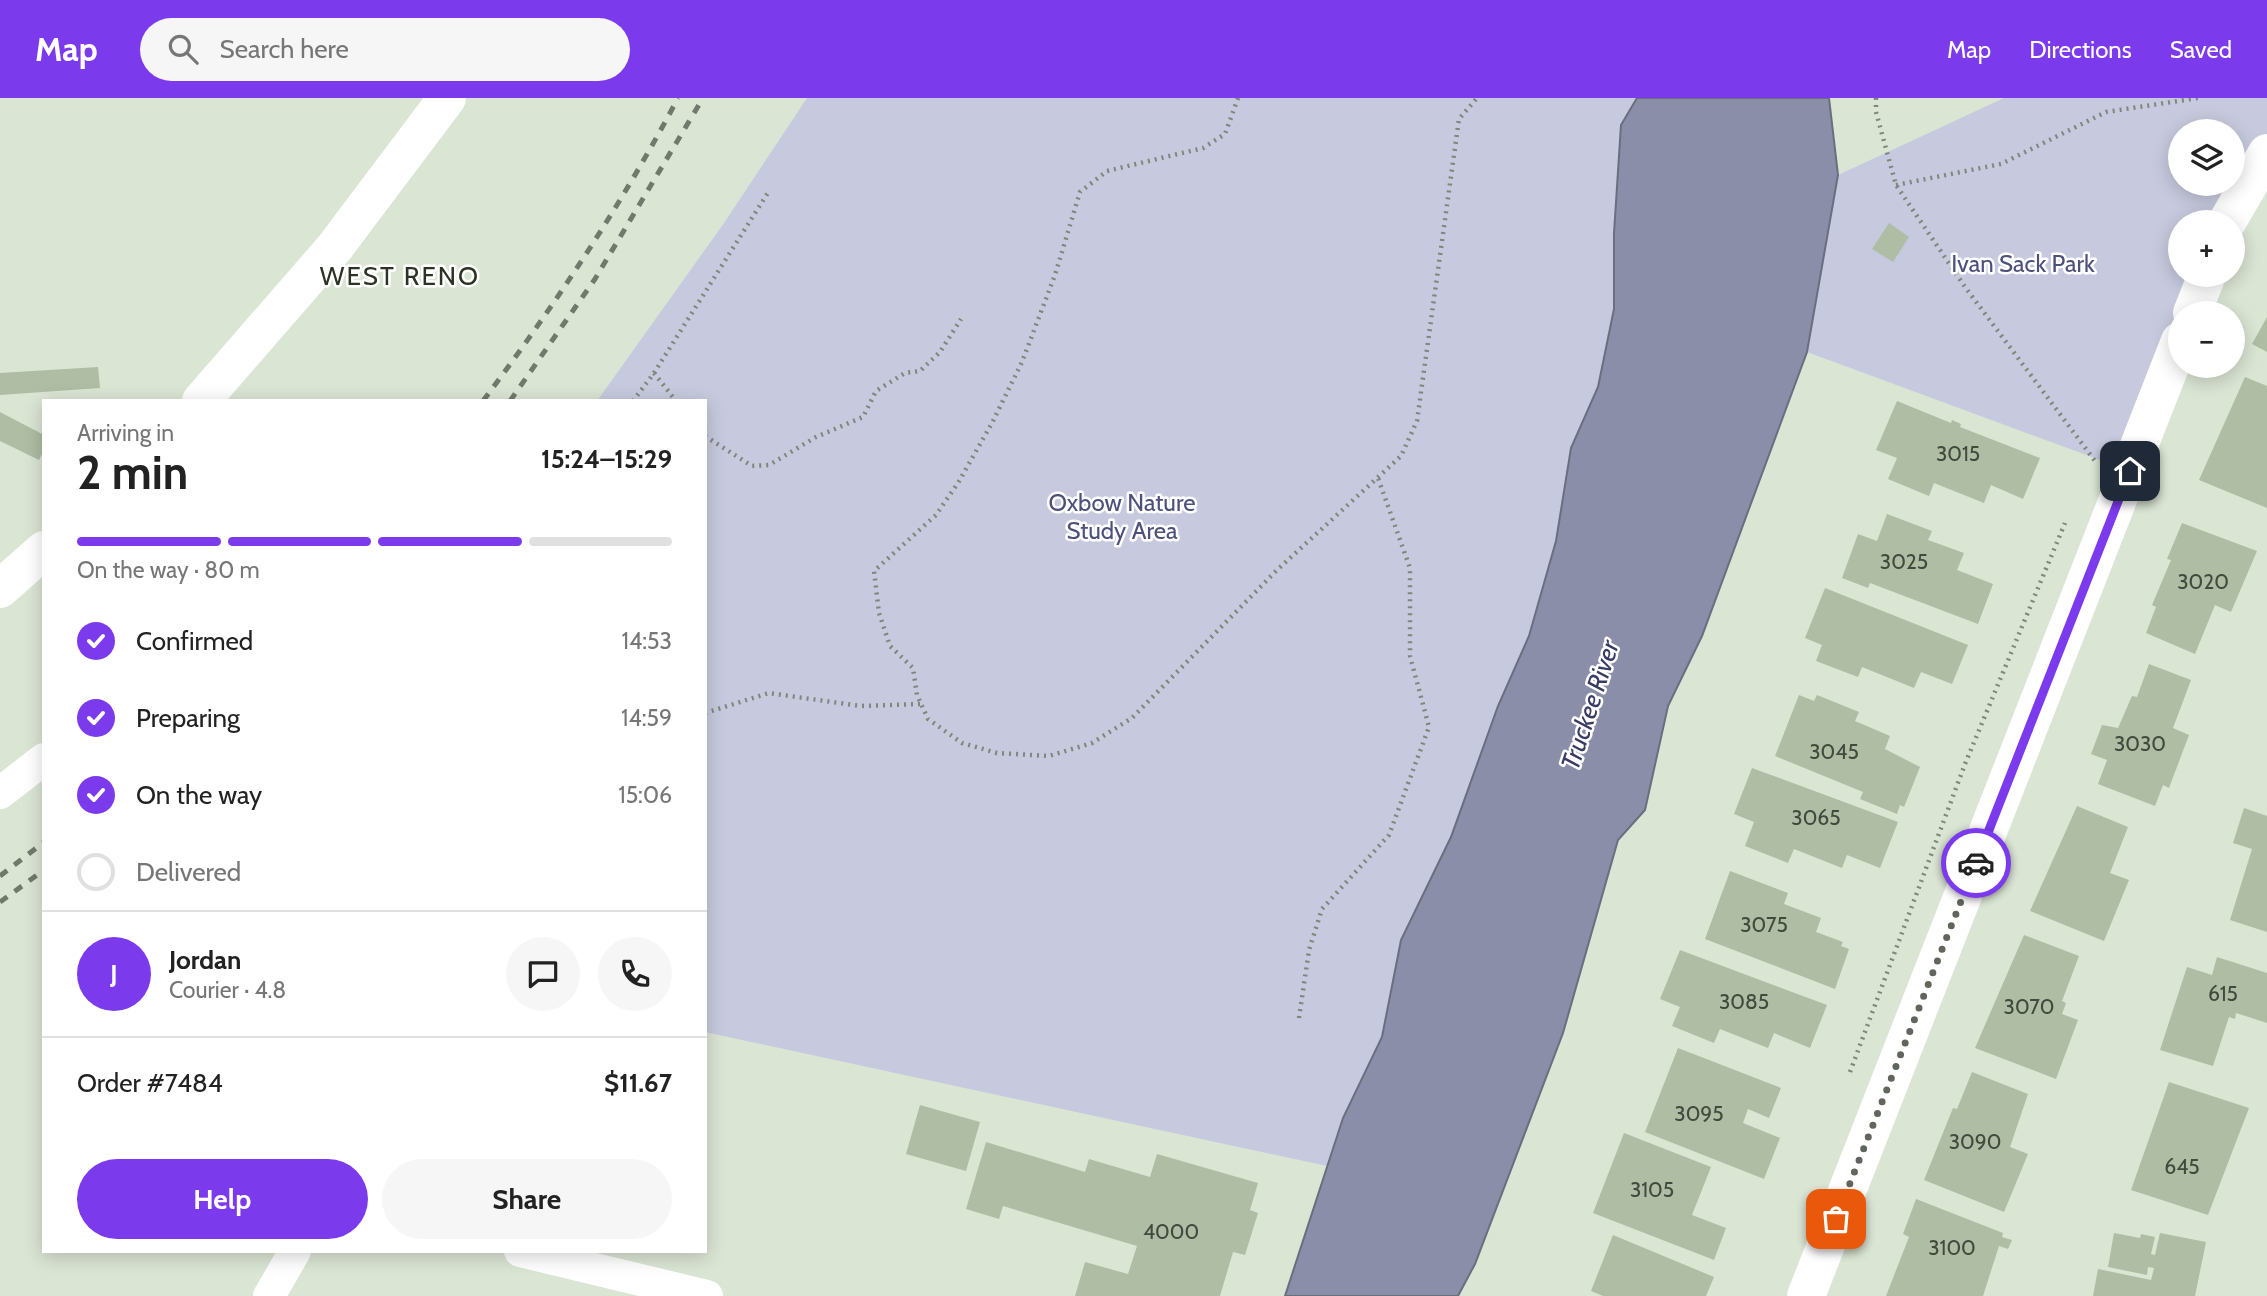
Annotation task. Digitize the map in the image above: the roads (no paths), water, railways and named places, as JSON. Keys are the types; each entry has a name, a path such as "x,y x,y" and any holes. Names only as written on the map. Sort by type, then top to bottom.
{"street":[{"path":"203,399 335,247 447,98"},
{"path":"2234,210 2267,153"},
{"path":"1806,1296 2168,372"},
{"path":"0,589 42,553"},
{"path":"0,793 42,761"},
{"path":"269,1296 294,1253"},
{"path":"528,1253 708,1296"}],"water":[{"name":"Truckee River","path":"1637,98 1829,98 1838,175 1807,352 1702,636 1668,706 1645,810 1618,840 1563,1033 1475,1264 1458,1296 1285,1296 1343,1118 1382,1037 1401,940 1451,837 1498,706 1529,636 1556,541 1571,448 1598,387 1614,309 1614,233 1621,125"}],"railway":[{"path":"484,399 586,253 634,177 678,98"},
{"path":"511,399 595,279 703,98"},
{"path":"0,876 42,844"},
{"path":"0,902 42,871"}],"district":[{"name":"WEST RENO","path":"400,276"}],"park label":[{"name":"Ivan Sack Park","path":"2023,264"},
{"name":"Oxbow Nature Study Area","path":"1122,517"}]}
